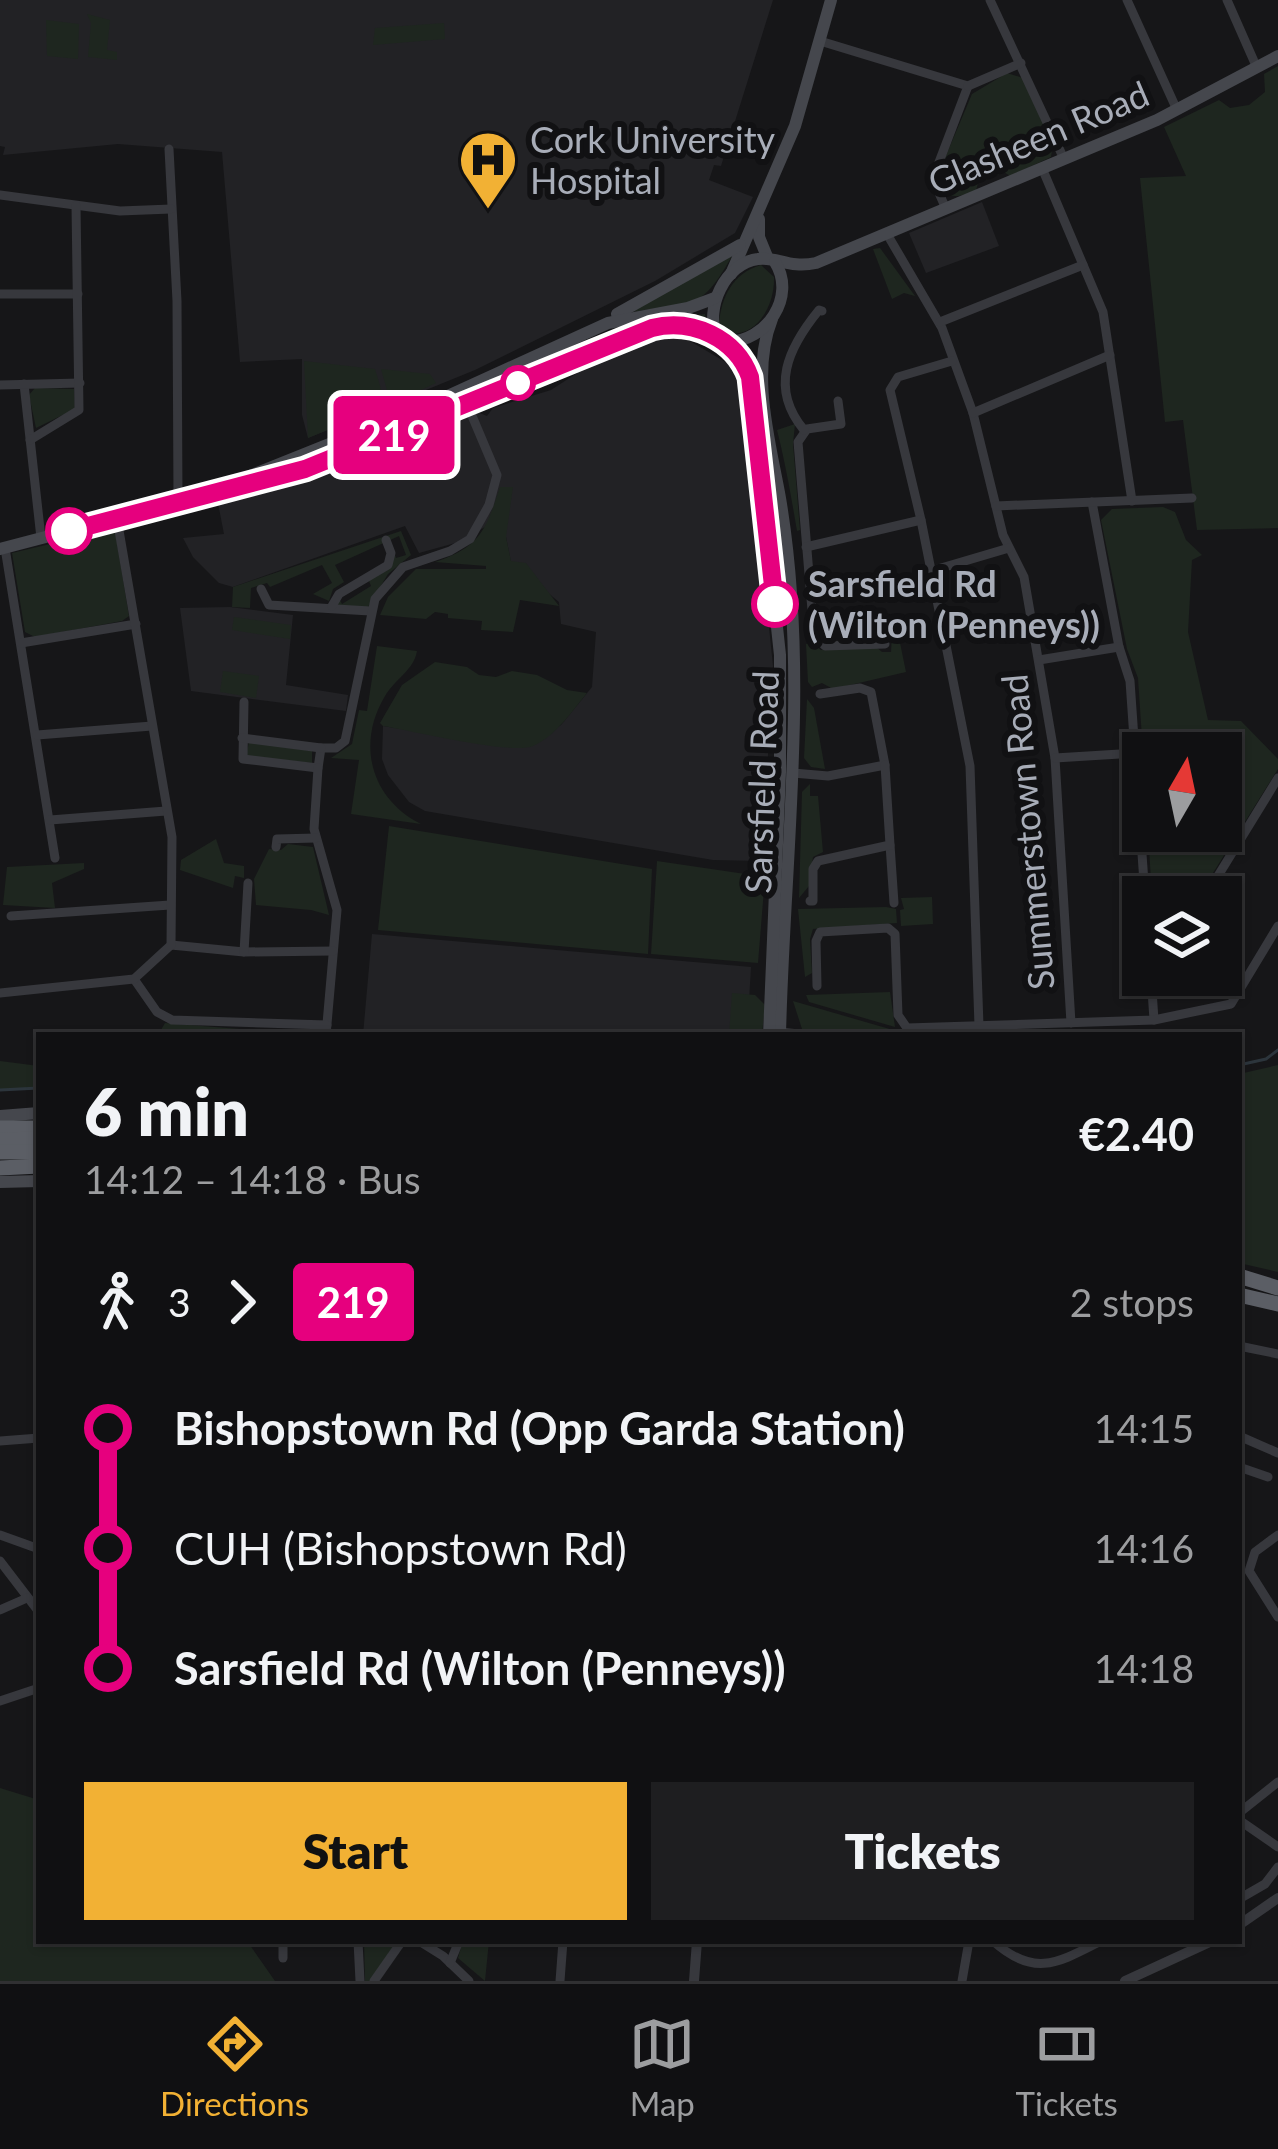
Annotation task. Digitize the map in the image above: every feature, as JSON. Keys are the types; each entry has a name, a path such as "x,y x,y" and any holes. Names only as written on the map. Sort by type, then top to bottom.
{"highway":[{"path":"0,1128 36,1128"},
{"path":"0,1140 36,1139"},
{"path":"0,1152 36,1152"},
{"path":"0,1168 36,1166"},
{"path":"1242,1279 1278,1288"},
{"path":"1242,1296 1278,1304"}],"main road":[{"path":"722,340 712,323 717,297 759,218 795,126 831,0"},
{"name":"Glasheen Road","path":"771,260 798,267 816,263 1177,110 1278,56"},
{"path":"2,548 305,469 652,328 676,324 722,340 748,339 772,319 783,293 782,277 759,237 759,218"},
{"path":"608,323 746,240"},
{"path":"731,275 751,260 771,260"},
{"name":"Glasheen Road","path":"783,293 816,263"},
{"path":"197,496 439,400 608,323 688,308 717,297"},
{"name":"Sarsfield Road","path":"772,319 761,363 796,656 776,1032"},
{"name":"Sarsfield Road","path":"722,340 744,361 750,377 780,656 776,1032"},
{"path":"0,1116 36,1113"},
{"path":"0,1182 36,1181"}],"street":[{"path":"990,0 1064,159"},
{"path":"1126,0 1177,110"},
{"path":"1227,0 1257,68"},
{"path":"820,41 968,86 1021,64"},
{"path":"946,209 935,175 968,86"},
{"path":"169,149 177,301 178,500"},
{"path":"1042,168 1103,313 1132,501"},
{"path":"0,195 120,212 171,209"},
{"path":"30,440 77,413 76,206"},
{"name":"Summerstown Road","path":"886,234 940,322 973,413 996,506 1024,577 1055,758 1071,1023"},
{"path":"940,322 1083,265"},
{"path":"0,294 78,294"},
{"path":"804,430 787,405 787,370 800,336 822,311"},
{"path":"973,413 1110,355"},
{"path":"952,361 898,377 890,386 970,769 979,1026"},
{"path":"0,385 80,383"},
{"path":"24,384 41,538"},
{"path":"804,430 841,424 838,400"},
{"path":"242,738 336,748 347,736 370,611 385,585 403,567 461,546 485,516 497,476 467,404"},
{"path":"804,430 797,442 816,640 825,646 885,644"},
{"path":"996,506 1192,498"},
{"path":"1092,502 1119,647 1130,681 1134,732"},
{"path":"117,519 174,865 171,945"},
{"path":"806,547 921,520"},
{"path":"332,606 338,594 388,565 391,554 386,541"},
{"path":"2,548 55,858"},
{"path":"932,571 1010,548"},
{"path":"260,589 268,605 370,611"},
{"path":"21,643 136,624"},
{"path":"1039,660 1119,647"},
{"path":"820,694 860,688 871,692 885,765 894,903"},
{"path":"244,702 243,759 318,768"},
{"path":"37,735 152,726"},
{"path":"134,979 156,1011 172,1020 327,1030 336,904 316,838 321,748"},
{"path":"1055,758 1122,754"},
{"path":"793,773 828,776 885,765"},
{"path":"1218,876 1277,779"},
{"path":"50,820 166,811"},
{"path":"276,843 316,838"},
{"path":"809,901 813,901 818,860 890,845"},
{"path":"244,952 248,883"},
{"path":"11,916 170,904"},
{"path":"817,986 820,932 888,928 895,934 898,1015 911,1029 1154,1020 1232,1003 1278,926"},
{"path":"0,993 134,979 171,945 244,952 333,951"},
{"path":"1152,996 1154,1020"},
{"path":"1242,1347 1278,1354"},
{"path":"1242,1437 1278,1453"},
{"path":"0,1441 36,1438"},
{"path":"1242,1468 1268,1477"},
{"path":"0,1535 36,1549"},
{"path":"1278,1535 1255,1552 1249,1570 1278,1617"},
{"path":"20,1542 1,1562 36,1608"},
{"path":"0,1610 27,1598"},
{"path":"0,1701 36,1689"},
{"path":"1242,1813 1278,1782"},
{"path":"1242,1818 1278,1847"},
{"path":"1242,1897 1265,1884 1278,1868"},
{"path":"1242,1923 1278,1898"},
{"path":"283,1944 283,1958"},
{"path":"358,1944 360,1981"},
{"path":"374,1981 400,1944"},
{"path":"423,1944 468,1980"},
{"path":"450,1964 457,1944"},
{"path":"560,1981 563,1944"},
{"path":"694,1981 697,1944"},
{"path":"962,1981 968,1944"},
{"path":"997,1944 1022,1962 1041,1965 1057,1964 1095,1944"},
{"path":"1125,1981 1205,1944"}],"shaded area":[{"name":"Cork University Hospital","path":"0,0 773,0 721,166 714,165 709,180 753,197 735,233 655,281 475,370 308,438 302,415 302,359 240,362 222,152 118,144 3,155"},
{"path":"87,14 110,20 107,50 117,52 117,60 88,57 91,23"},
{"path":"46,20 79,24 78,59 47,56"},
{"path":"444,23 445,39 373,45 375,28"},
{"path":"1278,66 1278,528 1197,530 1183,420 1165,422 1140,178 1186,176 1164,127 1219,100 1230,108 1249,105 1265,92 1264,74"},
{"path":"1007,73 1023,78 1053,144 1051,157 1010,176 1004,172 978,183 976,191 946,194 942,165 972,94"},
{"path":"982,202 999,246 926,273 909,233"},
{"path":"880,248 915,296 904,293 892,299 873,249"},
{"path":"732,256 700,298 628,313"},
{"path":"761,265 774,277 767,309 746,331 725,333 719,324 726,296 736,280"},
{"path":"705,314 707,330 643,326 485,386 628,323"},
{"path":"678,334 727,363 745,394 773,666 762,861 713,860 425,811 409,802 388,775 382,759 383,726 521,748 561,725 592,687 596,632 561,624 559,602 511,562 497,520 459,542 419,553 405,526 233,587 219,583 193,557 183,538 224,534 217,498 374,452 477,412 487,416 493,408 551,390 608,353 658,335"},
{"path":"304,361 375,369 386,406 308,438"},
{"path":"381,369 430,374 436,383 391,404"},
{"path":"35,388 74,389 75,409 36,428 29,395"},
{"path":"795,424 800,530 797,531 777,430"},
{"path":"500,487 513,487 506,537 511,561 526,563 559,606 520,600 513,632 481,630 482,621 435,612 426,619 380,615 388,597 416,569 486,569 435,562 463,550 480,535"},
{"path":"1163,507 1175,512 1186,540 1202,555 1192,560 1188,632 1208,720 1241,721 1278,759 1278,769 1242,827 1242,732 1142,732 1138,678 1127,649 1101,520 1112,509"},
{"path":"115,531 129,616 35,637 25,632 12,553"},
{"path":"401,531 411,555 388,574 368,607 337,608 339,598 342,604 371,586 369,581 395,555 406,555 399,536 335,565 344,582 333,589 329,601 313,594 332,583 322,565 270,587 267,583 251,588 250,608 232,607 233,587"},
{"path":"230,607 293,615 286,685 348,695 346,711 191,691 180,608"},
{"path":"234,617 291,625 290,639 232,630"},
{"path":"898,633 906,672 833,689 822,683 812,687 808,682 806,644 821,650 875,646 891,652 892,634"},
{"path":"377,646 417,651 376,714 370,751 373,769 390,800 421,824 351,814 359,760 331,758 352,744 359,710 367,711"},
{"path":"435,662 467,667 479,675 496,677 512,671 537,675 567,690 587,693 549,736 521,748 383,726 380,723 402,685"},
{"path":"223,671 259,676 256,698 220,692"},
{"path":"807,699 814,708 825,769 811,767 804,758"},
{"path":"249,742 312,751 312,763 246,756"},
{"path":"810,784 810,796 818,796 823,852 813,857 809,886 799,898 802,792"},
{"path":"389,826 652,869 648,954 378,930"},
{"path":"216,839 224,863 244,866 244,878 235,876 233,888 180,870 181,860"},
{"path":"288,844 313,847 329,915 256,905 254,879 269,849 281,850"},
{"path":"1149,852 1226,852 1211,876 1151,876"},
{"path":"657,861 765,877 758,963 651,954"},
{"path":"84,863 84,869 52,883 55,908 3,905 7,867"},
{"path":"932,897 933,924 901,926 901,898"},
{"path":"798,909 896,909 897,923 813,929 812,973 805,977"},
{"path":"372,934 751,967 747,1032 363,1032"},
{"path":"890,992 895,1027 809,1002 806,995"},
{"path":"732,993 755,995 765,1005 762,1032 729,1032"},
{"path":"793,1001 899,1032 810,1032 802,1029"},
{"path":"165,1023 252,1030 322,1029 322,1032 160,1032"},
{"path":"0,1061 36,1066 36,1087 0,1090"},
{"path":"1278,1065 1278,1272 1242,1264 1242,1073"},
{"path":"0,1788 36,1799 36,1944 249,1944 275,1981 0,1981"},
{"path":"364,1944 395,1944 370,1981 365,1981"},
{"path":"462,1944 489,1944 485,1981 458,1958"}],"waterway":[{"path":"1242,1064 1266,1059 1278,1050"},
{"path":"0,1090 36,1088"}],"bus line":[{"name":"219","path":"69,531 305,469 652,328 676,324 718,338 736,350 750,377 775,604"}],"place":[{"name":"Cork University Hospital","path":"488,211"},
{"name":"Sarsfield Rd (Wilton (Penneys))","path":"775,604"}]}
